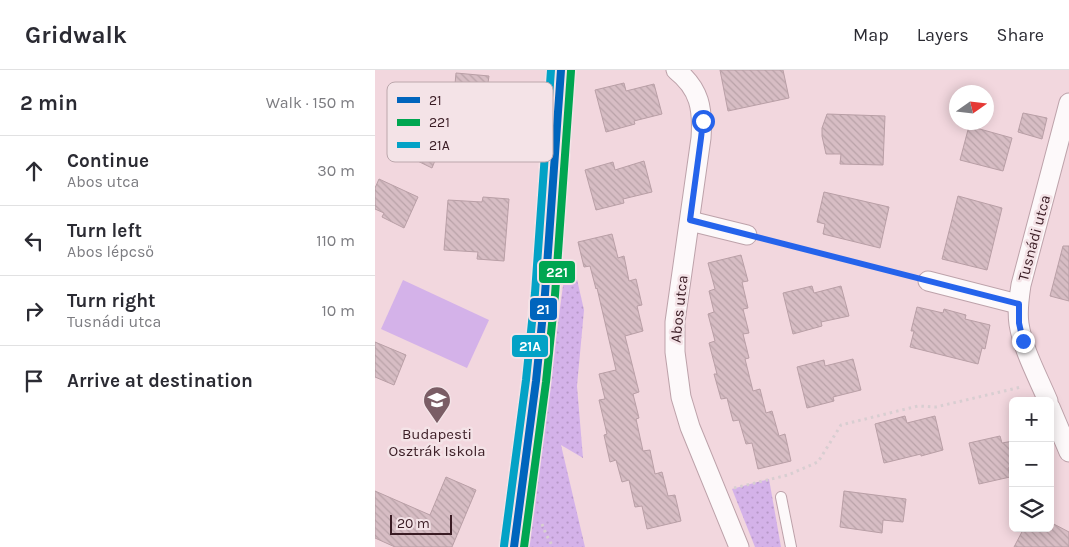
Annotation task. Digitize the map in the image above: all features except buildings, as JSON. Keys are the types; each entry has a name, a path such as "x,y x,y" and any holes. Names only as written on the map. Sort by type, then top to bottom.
{"street":[{"path":"514,547 536,381 545,294 561,70"},
{"name":"Abos utca","path":"676,70 687,79 694,90 700,104 703,121 675,322 675,352 681,397 690,428 739,547"},
{"name":"Tusnádi utca","path":"1046,397 1023,341 1019,323 1019,304 1021,285 1069,103"},
{"path":"690,220 747,235"},
{"path":"928,281 1019,304"},
{"path":"1054,416 1069,452"}],"lane":[{"path":"781,497 791,547"}],"path":[{"path":"747,235 928,281"},
{"path":"717,493 787,475 818,462 841,425 918,406 936,406 1040,382"}],"shaded area":[{"path":"565,270 576,275 584,310 577,386 583,458 561,445 585,547 529,547"},
{"path":"403,280 489,320 467,368 381,329"},
{"path":"769,479 781,547 755,547 732,489"}],"transit line":[{"name":"21A","path":"550,82 551,70"},
{"name":"21","path":"514,547 536,381 545,294 561,70"},
{"name":"221","path":"524,547 546,382 555,295 571,71"},
{"name":"21A","path":"504,546 526,380 535,293 544,162"}],"place":[{"name":"Budapesti Osztrák Iskola","path":"437,424"}],"route":[{"path":"703,121 690,220 1019,304 1019,323 1023,341"}]}
